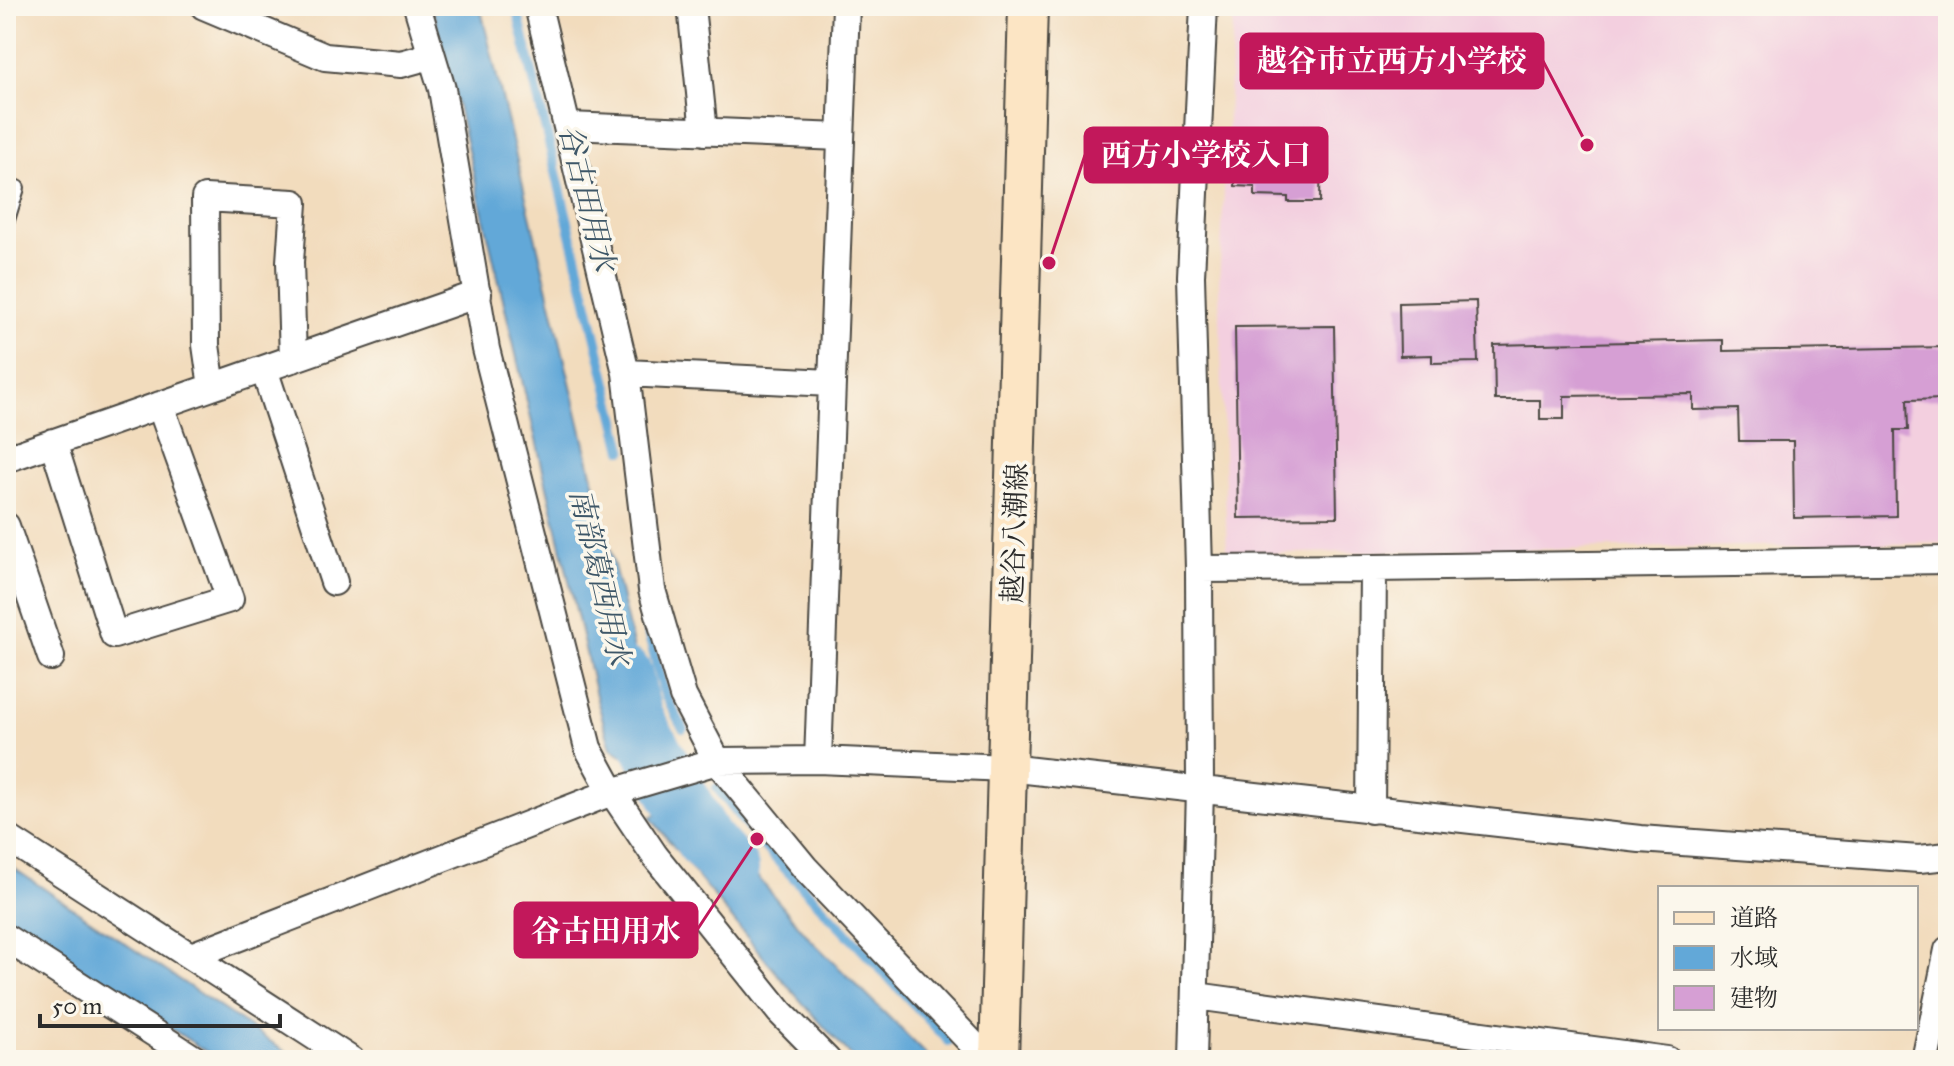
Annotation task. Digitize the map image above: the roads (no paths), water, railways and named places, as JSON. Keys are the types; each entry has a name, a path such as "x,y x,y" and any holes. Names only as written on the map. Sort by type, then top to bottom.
{"main road":[{"name":"越谷八潮線","path":"999,1060 1028,6"}],"street":[{"path":"204,6 325,57 401,64 430,56"},
{"path":"417,6 442,89 486,349 588,748 612,792 664,868 780,1012 827,1060"},
{"path":"538,6 626,373 652,590 683,696 717,761 805,868 988,1060"},
{"path":"691,6 704,132"},
{"path":"818,760 846,6"},
{"path":"1193,1060 1200,789 1199,569 1191,276 1204,6"},
{"path":"568,126 841,137"},
{"path":"212,387 206,345 205,198 294,203 290,262 293,359"},
{"path":"6,459 478,294"},
{"path":"264,369 334,582"},
{"path":"626,373 831,383"},
{"path":"53,442 114,635 230,599 160,405"},
{"path":"6,526 51,657"},
{"path":"1199,569 1948,560"},
{"path":"1371,810 1373,568"},
{"path":"191,956 612,792 717,761 818,760 1007,768 1640,839 1919,859 1948,856"},
{"path":"6,837 351,1060"},
{"path":"6,938 196,1060"},
{"path":"1925,1060 1948,950"},
{"path":"1196,996 1667,1060"}],"lane":[{"path":"6,223 17,188"}],"water":[{"path":"432,6 480,6 645,695 672,743 624,757 611,748 597,700"},
{"path":"697,799 711,822 810,939 932,1060 855,1060 828,1031 750,941 650,817"},
{"path":"6,863 298,1060 219,1060 6,920"}],"waterway":[{"name":"谷古田用水","path":"516,6 623,450"},
{"name":"谷古田用水","path":"640,589 644,618 665,695 683,728"},
{"name":"南部葛西用水","path":"624,676 634,718 704,840 730,869"},
{"name":"谷古田用水","path":"717,788 757,839 949,1041"}],"place":[{"name":"越谷市立西方小学校","path":"1587,145"},
{"name":"西方小学校入口","path":"1049,263"},
{"name":"谷古田用水","path":"757,839"}]}
